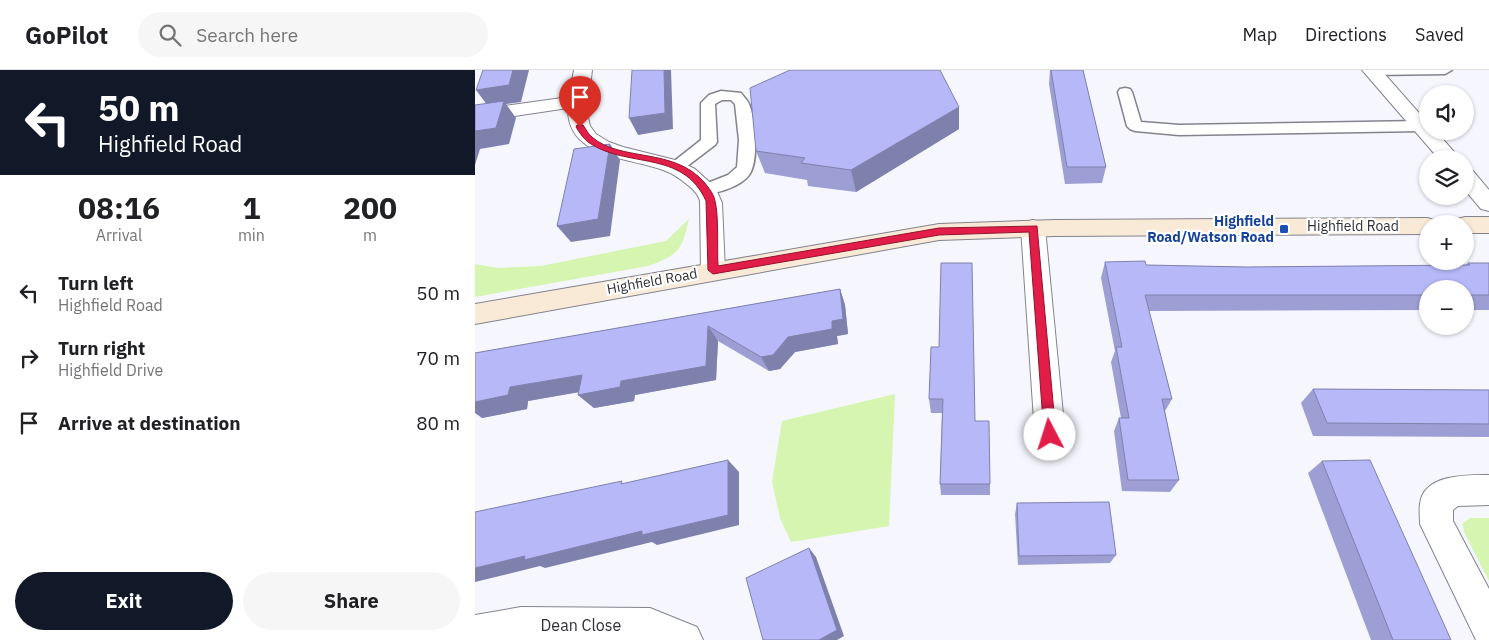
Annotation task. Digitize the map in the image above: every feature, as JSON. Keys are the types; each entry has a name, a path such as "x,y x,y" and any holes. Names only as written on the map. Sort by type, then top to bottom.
{"street":[{"path":"583,70 578,101 580,127 589,139 603,147 620,153 650,158 676,166 694,176 706,190 711,201 713,270"},
{"path":"1371,70 1419,124"},
{"path":"475,116 578,101"},
{"path":"1433,140 1442,150"},
{"path":"1474,186 1489,204"},
{"path":"1474,225 1489,225"},
{"name":"Highfield Road","path":"475,314 713,270 939,232 1033,228 1419,226"},
{"path":"1033,228 1050,435"},
{"path":"1489,490 1452,491 1436,503 1437,524 1489,627"},
{"name":"Dean Close","path":"475,634 521,625 650,626 684,640"}],"lane":[{"path":"1371,70 1445,70"},
{"path":"1125,92 1135,126 1179,130 1419,126"},
{"path":"676,166 709,142 708,103 714,97 721,95 736,96 742,104 749,161 743,172 735,178 706,190"}],"green space":[{"path":"689,219 684,238 677,250 667,258 648,266 475,297 475,264 498,268 541,266 666,241"},
{"path":"895,394 889,526 791,542 780,518 772,482 782,421"},
{"path":"1470,518 1489,518 1489,581 1465,534 1462,524"}],"building":[{"path":"483,70 513,70 509,85 476,90"},
{"path":"632,70 664,70 665,113 629,118"},
{"path":"790,70 940,70 959,107 851,170 801,163 805,158 756,151 750,88"},
{"path":"1051,70 1083,70 1106,167 1067,167"},
{"path":"504,101 496,128 475,131 475,105"},
{"path":"610,144 598,219 557,226 574,149"},
{"path":"1145,261 1146,265 1246,267 1419,265 1419,270 1474,270 1474,263 1489,263 1489,295 1474,295 1474,280 1419,280 1419,295 1145,295 1172,399 1162,399 1179,480 1128,480 1119,418 1129,418 1116,347 1122,347 1105,262"},
{"path":"941,263 972,263 975,421 989,421 990,484 940,484 943,399 929,399 931,347 939,347"},
{"path":"840,289 843,319 832,321 832,329 788,337 773,355 761,357 708,326 706,366 621,381 620,387 578,395 582,375 510,387 508,395 475,402 475,353"},
{"path":"1313,389 1489,390 1489,424 1327,423"},
{"path":"728,460 728,515 642,535 642,531 524,560 525,556 475,568 475,512 622,481 621,484"},
{"path":"1370,460 1451,640 1393,640 1322,461"},
{"path":"1109,502 1116,555 1019,556 1017,503"},
{"path":"809,548 837,630 819,640 763,640 746,578"}],"place":[{"name":"Highfield Road/Watson Road","path":"1284,229"}],"route":[{"path":"580,127 589,139 603,147 620,153 650,158 676,166 694,176 706,190 711,201 713,270 939,232 1033,228 1050,435"}]}
